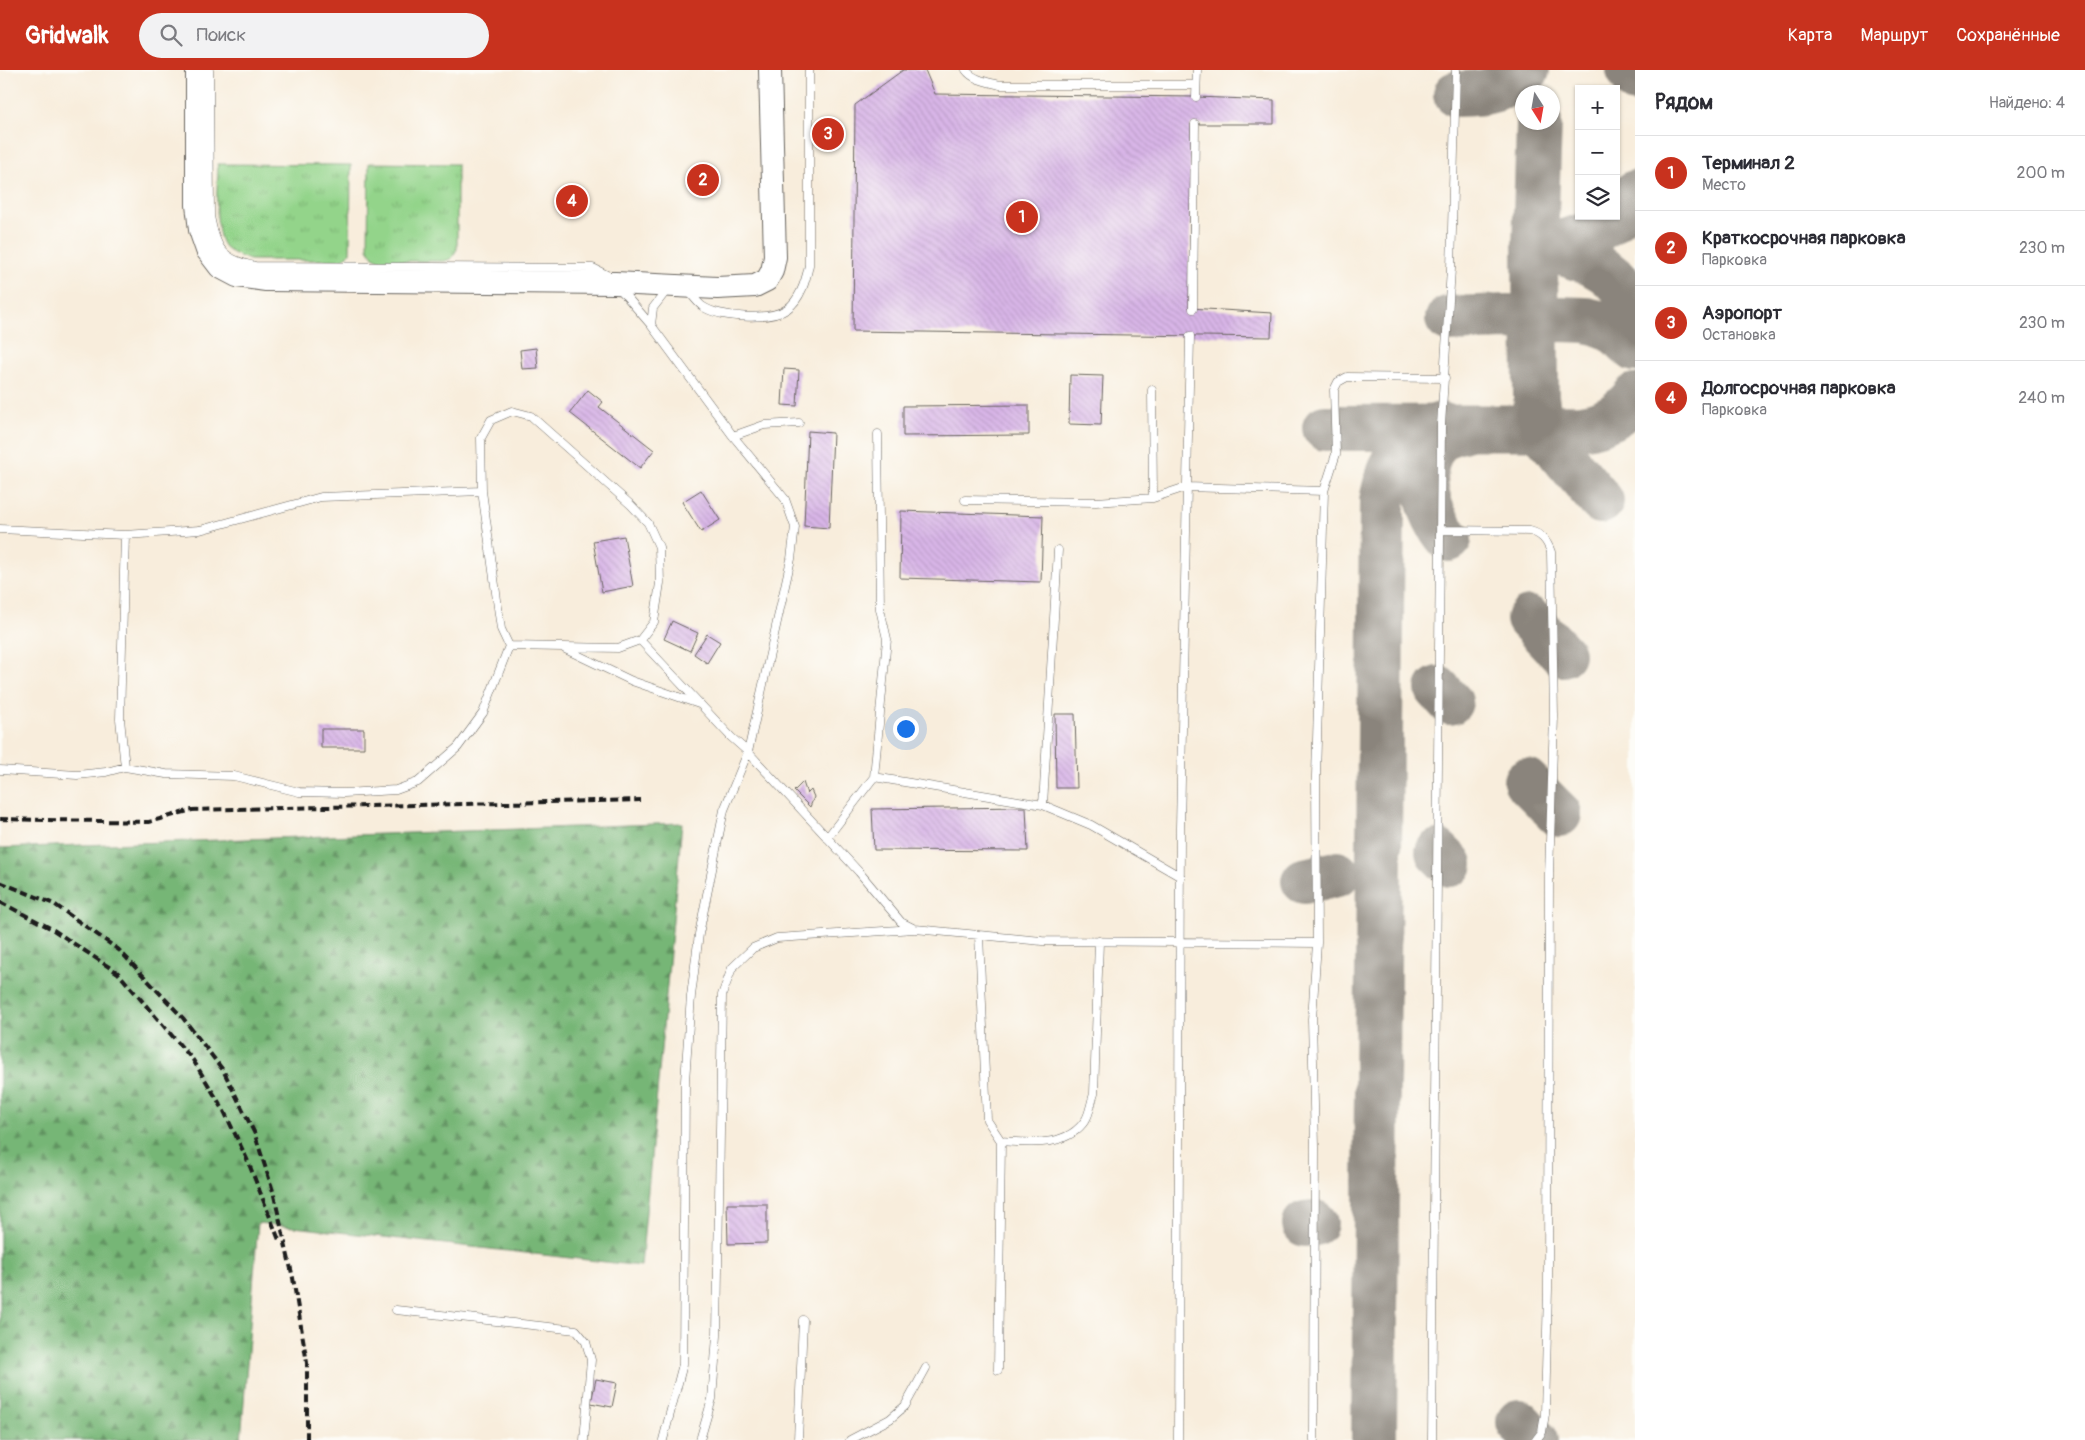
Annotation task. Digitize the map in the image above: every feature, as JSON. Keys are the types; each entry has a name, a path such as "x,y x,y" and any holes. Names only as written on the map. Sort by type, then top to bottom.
{"main road":[{"path":"197,70 197,205 199,222 207,250 220,267 237,276 266,280 616,283 717,288 755,286 766,280 772,271 775,257 775,220 770,70"}],"lane":[{"path":"209,70 210,216 220,250 237,262 255,266 593,268 602,272 616,283 651,326 733,436 784,499 795,528 791,559 748,752 724,810 698,943 684,1081 683,1364 663,1440"},
{"path":"651,326 653,308 660,297 677,286 702,306 722,315 770,315 787,309 801,291 809,265 809,70"},
{"path":"966,70 969,74 983,81 1000,85 1196,85"},
{"path":"1196,97 1197,70"},
{"path":"1432,1440 1441,425 1451,269 1456,70"},
{"path":"1193,309 1195,124"},
{"path":"1178,1440 1181,877 1190,336"},
{"path":"1314,1440 1316,1147 1312,1019 1317,943 1316,776 1324,491 1336,454 1334,390 1338,382 1347,378 1445,378"},
{"path":"1152,390 1153,498"},
{"path":"512,411 532,416 631,505 648,523 659,547 660,583 654,622 640,640 618,648 509,646 500,630 482,491 481,438 490,420 512,411"},
{"path":"733,436 764,425 799,423"},
{"path":"827,838 874,778 887,639 880,609 878,434"},
{"path":"965,500 1096,502 1153,498 1186,488 1324,491"},
{"path":"0,529 125,535 200,530 321,497 482,491"},
{"path":"1441,530 1530,531 1539,533 1547,542 1551,552 1554,716 1548,893 1548,1289 1545,1414 1542,1432 1536,1440"},
{"path":"125,535 120,719 125,767"},
{"path":"1043,805 1058,550"},
{"path":"640,640 731,737 748,752 901,922 915,929"},
{"path":"0,770 77,775 125,767 166,774 234,776 299,792 344,793 396,790 418,782 458,747 482,713 509,646"},
{"path":"562,648 632,681 701,705"},
{"path":"874,778 1043,805 1091,825 1181,877"},
{"path":"700,1440 712,1399 717,1336 722,995 732,968 752,948 776,938 915,929 1042,941 1317,943"},
{"path":"979,935 987,1120 1001,1141 998,1370"},
{"path":"1001,1141 1038,1144 1065,1137 1078,1130 1087,1118 1094,1094 1099,941"},
{"path":"396,1310 576,1330 586,1342 591,1360 584,1440"},
{"path":"798,1440 803,1320"},
{"path":"850,1440 890,1419 904,1406 926,1368"}],"green space":[{"path":"369,163 457,164 457,249 452,258 445,261 381,261 373,257 368,249"},
{"path":"218,164 351,165 350,253 344,259 339,260 250,260 226,248 219,232 217,220"},
{"path":"682,823 641,1266 258,1223 241,1440 0,1440 0,848"}],"building":[{"path":"903,70 925,70 935,94 1196,97 1274,100 1274,124 1191,124 1189,308 1272,313 1271,337 853,331 855,105"},
{"path":"536,348 538,368 522,369 520,350"},
{"path":"784,369 799,370 797,406 782,405"},
{"path":"1070,375 1103,376 1101,425 1069,424"},
{"path":"588,390 603,402 599,407 654,450 640,468 570,413"},
{"path":"1029,405 1029,435 903,436 903,406"},
{"path":"808,431 833,433 829,528 804,526"},
{"path":"701,490 720,520 701,532 682,502"},
{"path":"901,511 1043,516 1041,582 900,578"},
{"path":"624,536 633,586 602,592 593,541"},
{"path":"672,621 698,633 690,651 664,639"},
{"path":"707,634 720,642 707,663 694,654"},
{"path":"1055,714 1075,714 1077,788 1056,788"},
{"path":"321,729 364,729 364,748 321,748"},
{"path":"803,782 807,794 811,790 814,797 810,807 794,791"},
{"path":"1026,807 1028,851 874,850 872,809"},
{"path":"727,1204 767,1204 767,1243 728,1244"},
{"path":"596,1379 617,1383 612,1407 591,1403"}],"taxiway":[{"path":"1456,94 1495,90 1527,70"},
{"path":"1629,70 1635,80"},
{"path":"1539,130 1535,246 1536,397 1539,418 1546,436 1601,501"},
{"path":"1537,246 1567,241 1593,232 1605,225 1626,206 1635,193"},
{"path":"1535,246 1579,258 1592,264 1615,279 1626,290 1635,304"},
{"path":"1448,319 1507,317 1586,320 1599,323 1617,333 1635,349"},
{"path":"1325,428 1580,427 1597,424 1611,418 1635,396"},
{"path":"1374,1440 1382,501 1393,463 1400,453 1416,437 1441,425"},
{"path":"1449,539 1441,529 1429,503 1425,476 1427,462 1432,450 1440,439 1465,429"},
{"path":"1529,619 1562,654"},
{"path":"1438,689 1450,702"},
{"path":"1526,781 1559,814"},
{"path":"1438,852 1450,864"},
{"path":"1304,881 1337,874"},
{"path":"1305,1224 1315,1223"},
{"path":"1519,1422 1536,1440"}],"railway":[{"path":"0,819 149,822 192,810 640,800"},
{"path":"0,882 54,904 119,950 183,1018 223,1070 254,1132 273,1191 293,1278 307,1363 307,1440"},
{"path":"0,902 52,929 118,973 193,1060 223,1109 247,1159 279,1240"}],"place":[{"name":"Аэропорт","path":"828,134"},
{"name":"Краткосрочная парковка","path":"703,180"},
{"name":"Долгосрочная парковка","path":"572,201"},
{"name":"Терминал 2","path":"1022,217"}]}
